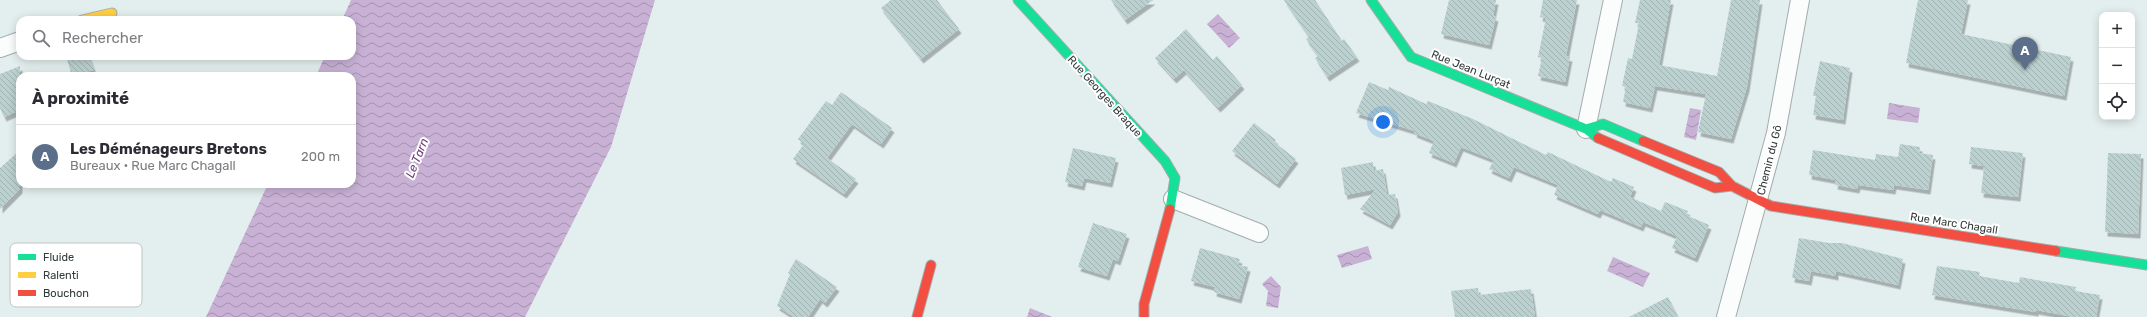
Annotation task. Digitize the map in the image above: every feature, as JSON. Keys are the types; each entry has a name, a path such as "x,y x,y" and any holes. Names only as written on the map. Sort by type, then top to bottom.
{"street":[{"name":"Rue Georges Braque","path":"1018,0 1165,161 1175,178 1173,199 1144,304 1144,317"},
{"name":"Rue Jean Lurçat","path":"1370,0 1411,57 1586,129 1595,138 1715,188 1732,186"},
{"path":"1586,129 1613,0"},
{"name":"Chemin du Gô","path":"1726,317 1776,133 1800,0"},
{"path":"99,16 112,13"},
{"path":"0,48 16,42"},
{"name":"Rue Jean Lurçat","path":"1586,129 1603,124 1719,172 1732,186 1759,199"},
{"path":"1173,199 1259,233"},
{"name":"Rue Marc Chagall","path":"1759,199 1772,206 2147,265"},
{"path":"917,317 931,265"}],"water":[{"name":"Le Tarn","path":"351,0 655,0 611,147 525,317 206,317 266,188 356,188 356,72 318,72 323,60 356,60 356,16 344,16"},
{"path":"1218,14 1240,38 1229,48 1207,24"},
{"path":"1889,103 1920,108 1918,123 1887,119"},
{"path":"1690,108 1701,110 1696,140 1684,137"},
{"path":"1368,246 1372,259 1342,268 1337,255"},
{"path":"1613,257 1650,273 1643,287 1607,271"},
{"path":"1271,276 1281,287 1278,308 1266,306 1268,291 1262,284"},
{"path":"1030,308 1052,317 1027,317"}],"building":[{"path":"891,0 937,0 959,29 921,59 881,8"},
{"path":"1111,0 1153,0 1125,20"},
{"path":"1284,0 1315,0 1342,41 1344,39 1357,57 1327,77 1315,58 1318,56 1306,39 1309,37"},
{"path":"1449,0 1496,0 1493,16 1496,17 1489,45 1441,34"},
{"path":"1543,0 1577,0 1566,56 1570,57 1565,82 1538,76 1542,58 1538,57 1546,18 1540,17"},
{"path":"1640,0 1671,0 1659,65 1717,76 1731,0 1760,0 1747,87 1731,139 1698,132 1706,94 1655,86 1650,108 1623,102 1626,87 1622,86 1628,58 1632,59 1639,23 1635,23"},
{"path":"1918,0 1968,0 1961,34 2071,57 2064,96 1906,63"},
{"path":"1186,29 1213,60 1217,56 1242,85 1218,108 1184,70 1174,79 1155,58"},
{"path":"67,60 90,60 94,70 87,72 71,72"},
{"path":"1820,61 1850,68 1843,120 1813,115 1816,96 1813,96"},
{"path":"20,66 20,72 16,72 16,112 4,117 0,108 0,74"},
{"path":"1369,82 1388,90 1389,87 1426,104 1428,101 1473,119 1546,155 1548,152 1611,182 1613,178 1634,187 1630,197 1661,211 1665,202 1688,211 1686,215 1709,225 1695,258 1672,248 1677,236 1643,222 1641,227 1600,210 1598,214 1554,195 1558,185 1514,167 1509,178 1489,169 1494,160 1461,147 1454,163 1429,153 1434,141 1414,133 1415,131 1356,113"},
{"path":"841,92 892,128 881,144 852,124 827,158 856,179 844,194 793,159 804,144 798,139 826,101 832,105"},
{"path":"1254,123 1276,140 1274,142 1296,159 1277,184 1232,151"},
{"path":"1900,144 1920,147 1919,153 1933,155 1928,190 1894,185 1893,190 1858,185 1857,189 1835,185 1836,180 1809,175 1813,150 1875,160 1876,154 1898,157"},
{"path":"1971,147 2023,153 2018,197 1981,193 1984,166 1969,164"},
{"path":"1073,148 1116,158 1110,183 1084,178 1082,186 1065,182"},
{"path":"2108,153 2141,154 2138,234 2105,232"},
{"path":"16,154 16,188 20,189 0,209 0,168"},
{"path":"1373,162 1374,171 1383,169 1387,195 1395,194 1398,212 1390,225 1360,209 1376,189 1345,195 1341,168"},
{"path":"1093,223 1127,234 1118,261 1113,259 1107,276 1078,267"},
{"path":"1799,238 1829,243 1842,243 1903,259 1898,285 1836,271 1836,276 1811,271 1809,281 1792,278"},
{"path":"1200,248 1240,259 1238,265 1248,267 1239,299 1214,292 1215,287 1191,281"},
{"path":"796,259 837,287 825,303 820,299 808,317 794,317 777,306 790,274 788,273"},
{"path":"1937,266 1980,272 1979,276 2019,283 2020,277 2076,287 2075,291 2100,295 2096,317 2074,317 2036,310 2036,312 1932,295"},
{"path":"1478,288 1479,295 1531,289 1535,317 1455,317 1451,291"},
{"path":"1668,297 1678,317 1629,317"}],"traffic: fast":[{"path":"1018,0 1165,161 1175,178 1170,209"},
{"path":"1371,0 1411,57 1586,129 1598,138"},
{"path":"1586,129 1603,124 1643,141"},
{"path":"2056,251 2147,265"}],"traffic: slow":[{"path":"99,16 112,13"}],"traffic: jam":[{"path":"1598,138 1715,188 1732,186 1719,172 1643,141"},
{"path":"1732,186 1771,206 2056,251"},
{"path":"1144,317 1144,304 1170,209"},
{"path":"917,317 931,265"}],"place":[{"name":"Les Déménageurs Bretons","path":"2025,70"}]}
